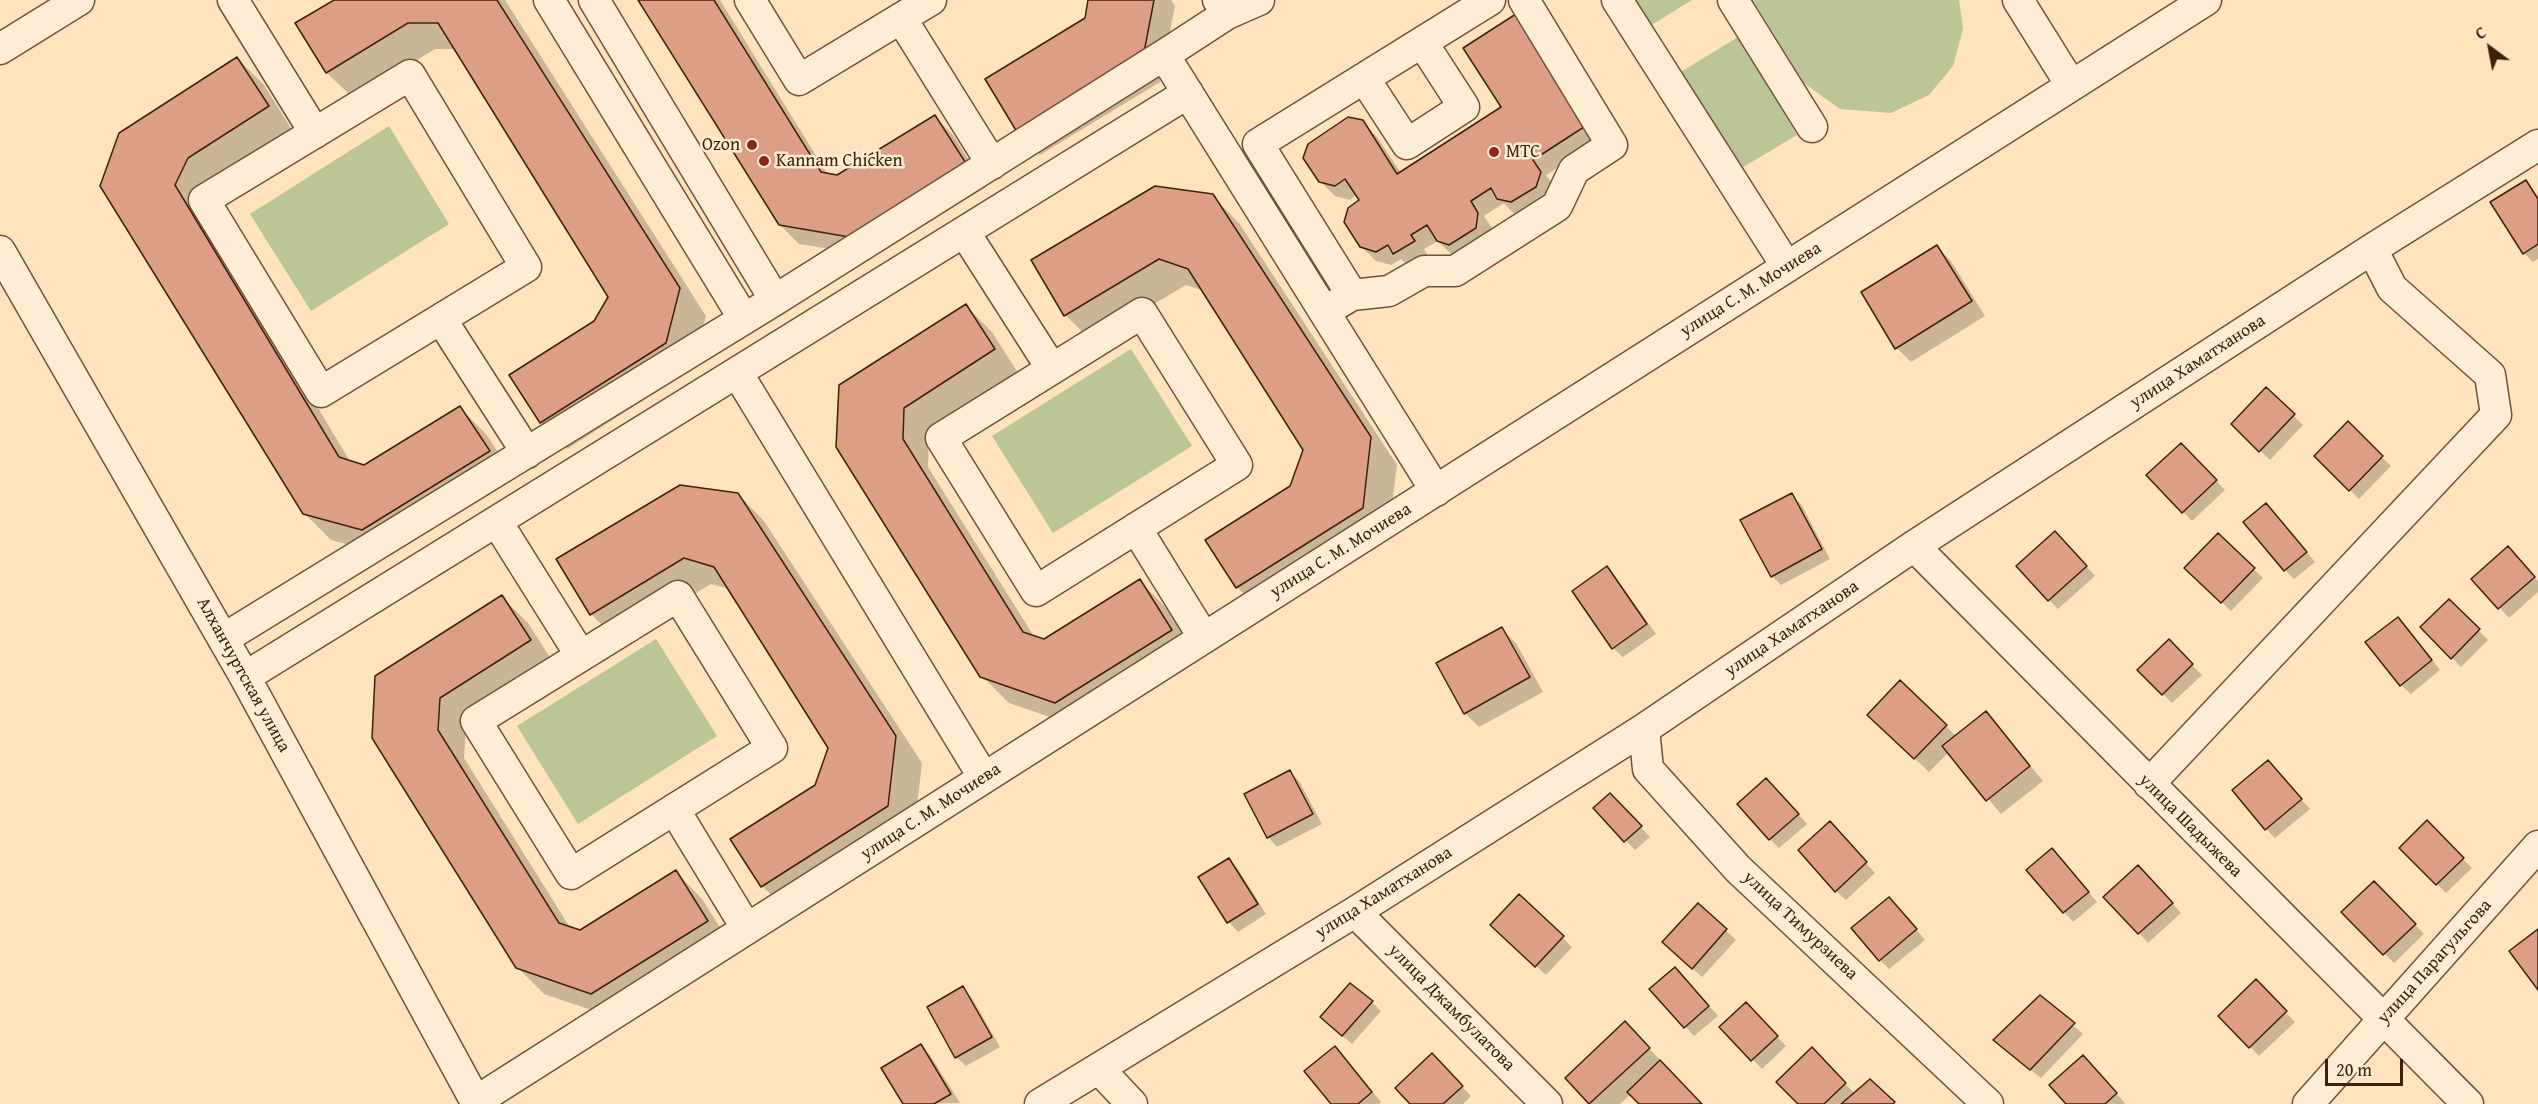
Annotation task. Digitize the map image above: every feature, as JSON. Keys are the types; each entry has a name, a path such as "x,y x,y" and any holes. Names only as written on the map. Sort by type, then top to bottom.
{"street":[{"path":"0,49 79,0"},
{"path":"233,0 315,133"},
{"path":"549,0 744,319"},
{"path":"594,0 775,300"},
{"path":"750,0 799,80 930,0"},
{"path":"223,639 992,164 1164,55 1223,7 1259,0"},
{"path":"1352,295 1258,144 1490,0"},
{"path":"1324,312 1352,295 1389,291 1424,271 1455,271 1557,206 1574,170 1612,145 1524,0"},
{"path":"1617,0 1787,267"},
{"path":"1733,0 1812,128"},
{"path":"2018,0 2072,86"},
{"name":"улица С. М. Мочиева","path":"476,1103 2206,0"},
{"path":"901,18 992,164"},
{"path":"1364,78 1407,144 1464,107 1422,42"},
{"path":"1164,55 1436,490"},
{"path":"410,75 526,267 321,392 204,200 315,133 410,75"},
{"path":"245,677 738,374 1188,93"},
{"name":"улица Хаматханова","path":"1041,1104 1355,912 1644,729 1914,546 2372,249 2538,145"},
{"path":"965,233 1052,369"},
{"path":"2149,784 2496,415 2490,375 2392,288 2372,249"},
{"name":"Алханчуртская улица","path":"0,252 245,677 476,1103"},
{"path":"1142,313 1237,465 1036,591 941,438 1052,369 1142,313"},
{"path":"441,319 526,453"},
{"path":"738,374 984,778"},
{"path":"497,522 581,656"},
{"path":"1136,528 1204,638"},
{"name":"улица Шадыжева","path":"1914,546 2468,1104"},
{"path":"678,596 772,748 571,874 476,722 581,656 678,596"},
{"name":"улица Тимурзиева","path":"1644,729 1648,769 1738,869 1988,1104"},
{"path":"674,809 747,929"},
{"name":"улица Парагульгова","path":"2308,1104 2538,846"},
{"name":"улица Джамбулатова","path":"1355,912 1546,1104"},
{"path":"1100,1069 1132,1104"}],"green space":[{"path":"1627,0 1692,0 1645,29"},
{"path":"1753,0 1959,0 1963,29 1953,66 1929,95 1891,113 1840,109 1804,83"},
{"path":"1738,37 1797,135 1735,172 1676,75"},
{"path":"389,126 449,224 311,311 250,214"},
{"path":"1131,349 1192,446 1053,533 992,436"},
{"path":"656,639 717,736 578,824 517,726"}],"building":[{"path":"334,0 497,0 680,288 666,343 540,423 509,375 594,321 608,297 438,23 408,23 326,73 295,23"},
{"path":"638,0 714,0 821,172 837,175 935,115 969,168 855,238 779,225"},
{"path":"1088,0 1154,0 1142,63 1020,137 985,79 1085,18"},
{"path":"1516,14 1587,125 1533,160 1541,172 1536,187 1511,202 1497,199 1491,188 1471,201 1478,213 1476,228 1449,245 1437,241 1427,225 1411,235 1415,241 1393,254 1388,245 1376,252 1360,247 1344,222 1348,208 1359,200 1345,179 1335,186 1319,182 1303,158 1308,144 1348,117 1363,120 1397,174 1501,107 1463,48"},
{"path":"237,57 269,106 188,158 175,185 339,457 364,465 460,406 490,451 362,530 303,514 100,186 119,133"},
{"path":"2526,180 2538,199 2538,244 2523,254 2490,202"},
{"path":"1155,186 1213,194 1371,437 1363,508 1236,588 1205,540 1290,486 1303,450 1188,269 1159,259 1064,316 1031,260"},
{"path":"1937,245 1972,301 1895,349 1861,292"},
{"path":"966,304 995,349 904,408 903,439 1023,632 1044,639 1140,579 1172,630 1055,703 980,677 836,447 839,385"},
{"path":"2266,387 2295,414 2259,452 2231,424"},
{"path":"2348,421 2383,456 2349,491 2314,456"},
{"path":"2181,443 2217,480 2182,513 2146,475"},
{"path":"680,485 738,493 896,736 888,806 761,887 730,839 815,785 828,748 714,567 684,558 590,615 556,559"},
{"path":"1792,493 1822,549 1771,577 1740,520"},
{"path":"2266,503 2307,552 2284,571 2243,522"},
{"path":"2055,531 2087,566 2048,601 2016,566"},
{"path":"2218,533 2255,568 2221,603 2184,568"},
{"path":"2508,546 2535,577 2498,609 2471,579"},
{"path":"1607,566 1647,624 1612,649 1572,591"},
{"path":"502,595 531,640 440,698 438,730 559,923 580,930 676,870 708,921 591,994 516,968 372,738 375,676"},
{"path":"2449,599 2480,629 2451,659 2420,627"},
{"path":"2398,617 2432,660 2400,686 2365,642"},
{"path":"1502,627 1530,677 1464,714 1436,663"},
{"path":"2169,639 2193,664 2162,695 2137,670"},
{"path":"1900,680 1947,725 1914,759 1867,715"},
{"path":"1986,711 2030,766 1986,801 1942,746"},
{"path":"2268,760 2302,799 2265,830 2232,790"},
{"path":"1290,770 1313,814 1267,838 1244,794"},
{"path":"1766,778 1799,814 1769,840 1737,804"},
{"path":"1610,793 1642,826 1624,842 1593,808"},
{"path":"2427,820 2464,858 2436,885 2399,848"},
{"path":"1830,821 1867,862 1835,892 1798,850"},
{"path":"2052,848 2089,892 2063,913 2026,870"},
{"path":"1229,858 1258,904 1227,923 1198,877"},
{"path":"2138,865 2173,903 2138,934 2103,897"},
{"path":"2374,881 2416,924 2383,955 2341,912"},
{"path":"1519,894 1564,936 1535,967 1490,925"},
{"path":"1889,897 1917,929 1879,961 1851,928"},
{"path":"1698,903 1727,929 1692,969 1662,942"},
{"path":"2538,929 2538,990 2509,951"},
{"path":"1675,967 1709,1006 1684,1028 1649,989"},
{"path":"2256,979 2287,1011 2249,1048 2218,1016"},
{"path":"1350,983 1373,1001 1342,1036 1320,1017"},
{"path":"963,986 992,1037 955,1058 927,1007"},
{"path":"2040,995 2075,1023 2030,1070 1993,1040"},
{"path":"1746,1002 1778,1036 1751,1061 1719,1027"},
{"path":"1625,1021 1650,1048 1589,1104 1565,1078"},
{"path":"921,1044 951,1094 934,1104 903,1104 881,1068"},
{"path":"1335,1046 1372,1092 1358,1104 1331,1104 1304,1071"},
{"path":"1812,1047 1846,1083 1824,1104 1798,1104 1776,1082"},
{"path":"1432,1053 1463,1086 1443,1104 1410,1104 1395,1088"},
{"path":"2083,1055 2117,1093 2105,1104 2066,1104 2049,1085"},
{"path":"1660,1060 1702,1104 1639,1104 1627,1092"},
{"path":"1870,1079 1895,1102 1893,1104 1841,1104"}],"place":[{"name":"Ozon","path":"752,145"},
{"name":"МТС","path":"1494,152"},
{"name":"Kannam Chicken","path":"764,161"}]}
